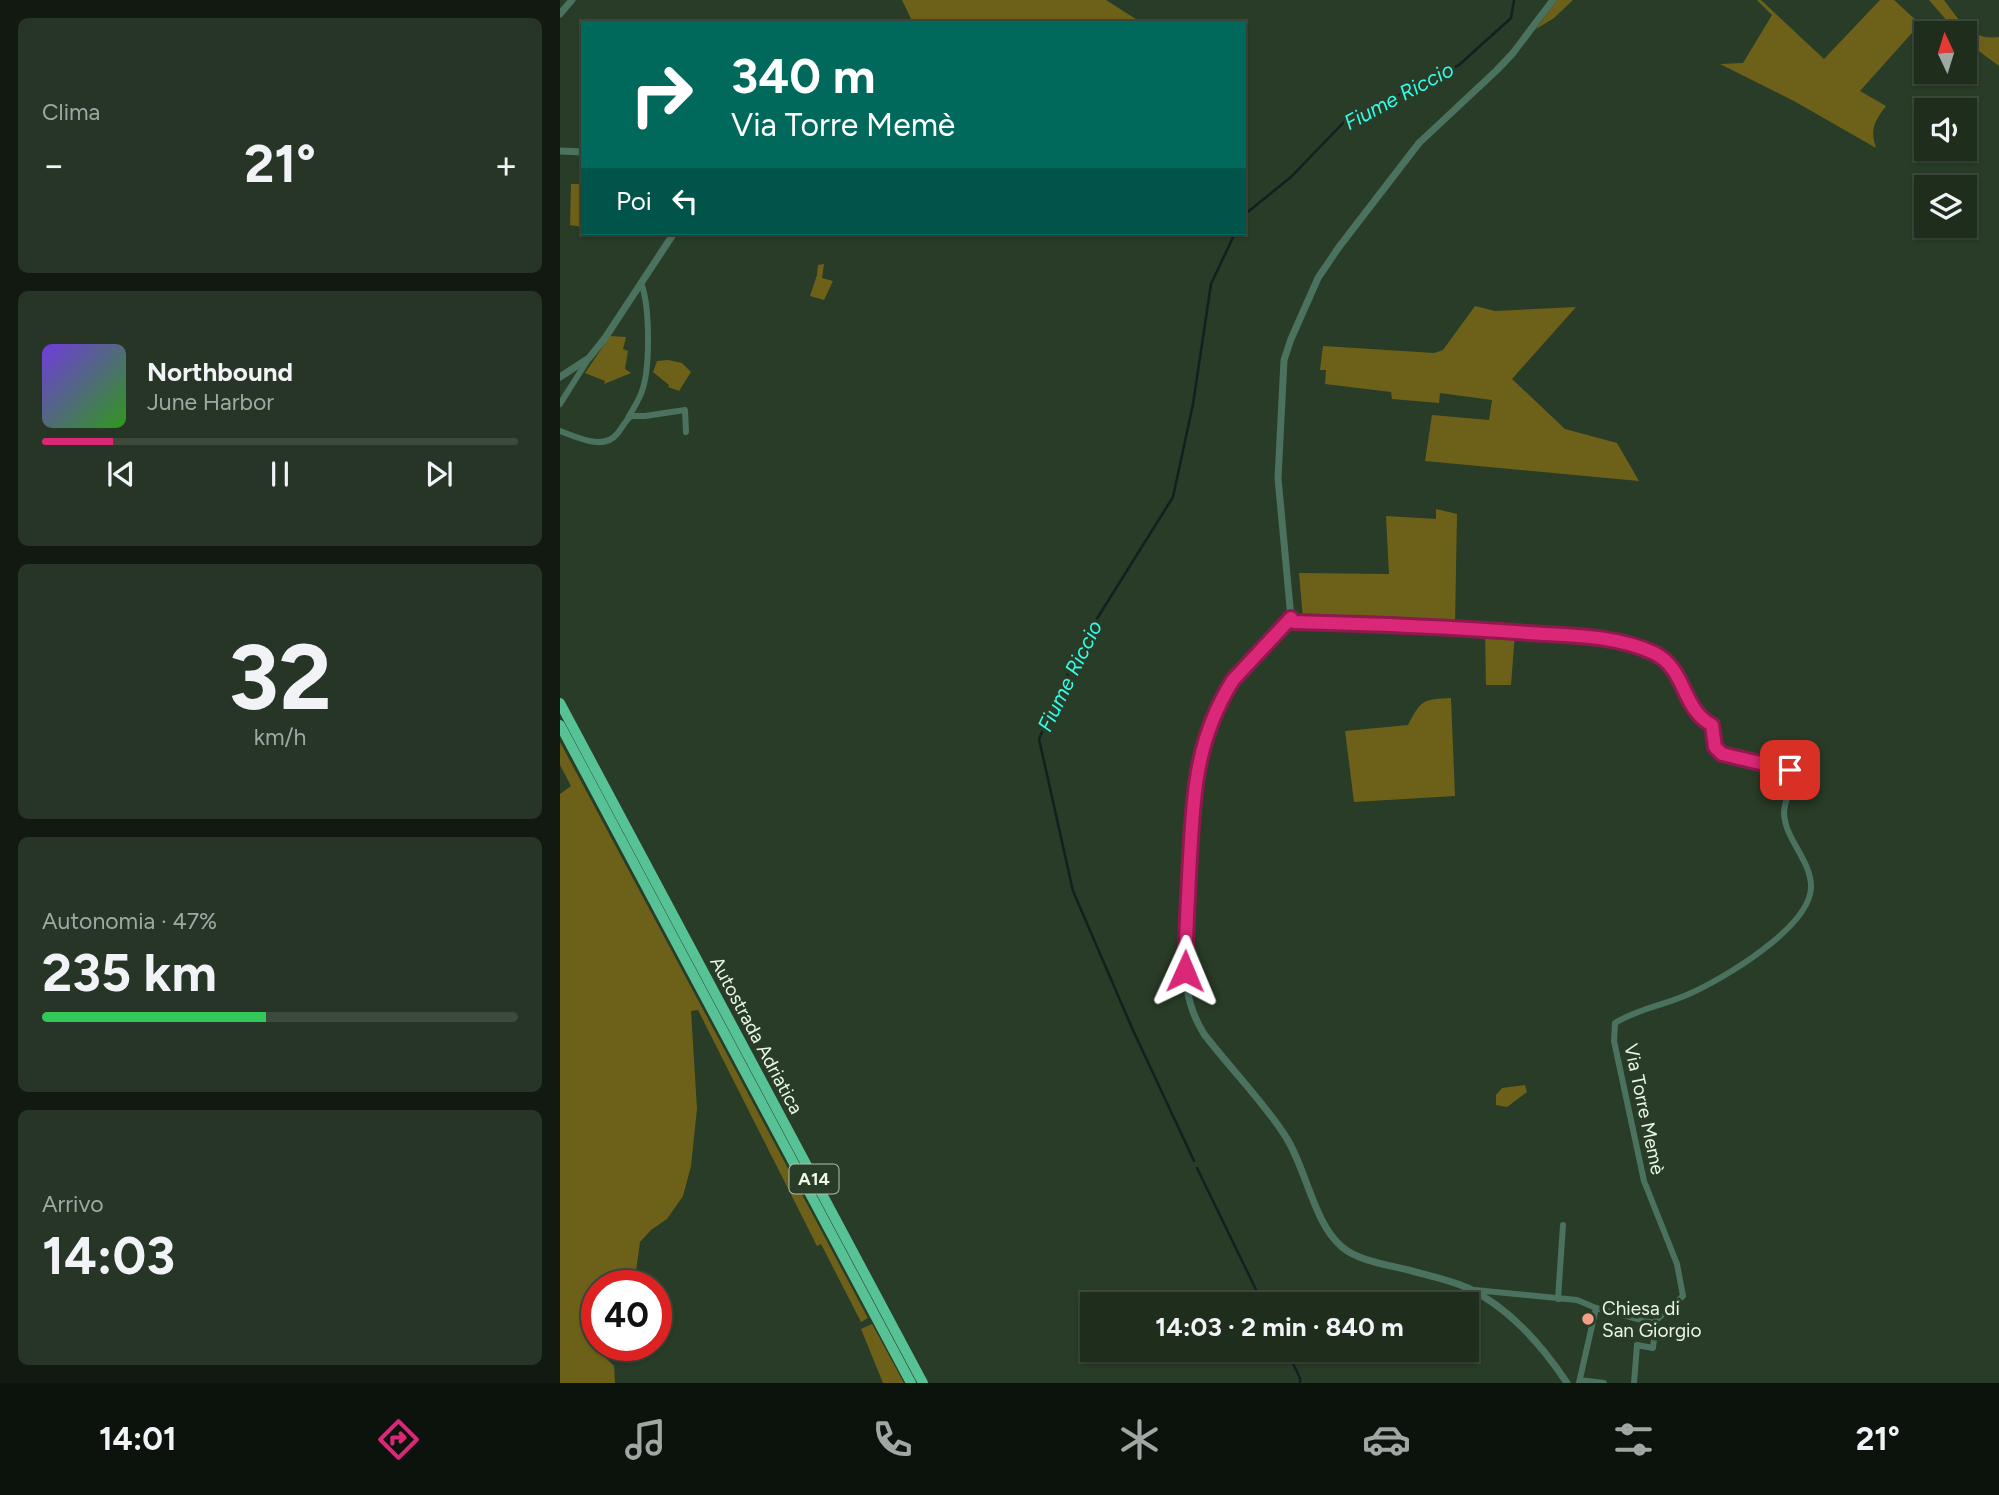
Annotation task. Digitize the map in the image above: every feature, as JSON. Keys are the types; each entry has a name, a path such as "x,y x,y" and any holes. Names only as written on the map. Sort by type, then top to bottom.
{"highway":[{"name":"Autostrada Adriatica","path":"560,703 566,729 922,1383"},
{"name":"Autostrada Adriatica","path":"701,977 911,1383"}],"street":[{"path":"560,14 572,0"},
{"path":"1553,0 1497,70 1419,143 1318,278 1290,339 1284,360 1278,478 1291,618 1233,680 1200,756 1194,793 1185,971 1191,1009 1204,1034 1284,1134 1322,1221 1335,1240 1354,1255 1471,1290 1505,1313 1528,1333 1552,1360 1567,1383"},
{"path":"560,151 581,152"},
{"path":"560,404 673,235"},
{"path":"560,431 593,442 604,442 617,434 641,395 645,376 648,313 641,283"},
{"path":"560,377 589,358"},
{"path":"628,418 634,415 685,410 686,432"},
{"name":"Via Torre Memè","path":"1291,618 1294,622 1450,626 1614,639 1634,645 1670,663 1693,710 1702,720 1712,725 1715,747 1722,754 1793,771 1794,778 1785,800 1784,814 1810,880 1809,901 1802,914 1791,927 1760,952 1724,975 1690,993 1625,1016 1615,1023 1614,1041 1644,1181 1682,1281 1683,1296 1656,1321"},
{"path":"1558,1299 1563,1225"},
{"path":"1471,1290 1577,1300 1595,1308 1653,1323 1656,1321 1653,1348 1637,1345 1634,1383"},
{"path":"1595,1308 1580,1382 1604,1383"}],"shaded area":[{"path":"902,0 1106,0 1139,21 912,21"},
{"path":"1557,0 1573,0 1554,18 1536,29"},
{"path":"1757,0 1761,0 1824,59 1880,0 1894,0 1917,21 1914,21 1914,31 1860,91 1886,106 1874,126 1876,148 1794,101 1720,64 1743,63 1772,15"},
{"path":"1929,0 1944,0 1960,21 1947,21"},
{"path":"1978,34 1999,37 1999,66 1978,50"},
{"path":"571,184 581,184 581,227 570,225"},
{"path":"824,264 822,278 833,281 824,300 810,296 818,265"},
{"path":"1475,306 1495,311 1576,307 1512,379 1565,429 1617,443 1639,481 1425,461 1432,415 1489,420 1492,400 1440,393 1439,403 1392,399 1391,392 1325,384 1326,370 1320,370 1323,346 1434,353 1443,350"},
{"path":"610,336 626,337 623,349 628,351 625,369 631,373 604,384 605,381 585,373"},
{"path":"657,361 682,363 691,372 679,391 668,387 669,385 653,372"},
{"path":"1436,509 1457,514 1455,625 1303,619 1299,573 1389,574 1386,516 1436,519"},
{"path":"1485,630 1515,633 1511,685 1486,685"},
{"path":"1451,698 1455,796 1354,802 1345,731 1408,725 1424,702"},
{"path":"560,742 868,1318 861,1322 821,1244 817,1246 698,1010 691,1011 697,1109 691,1166 683,1196 667,1219 640,1242 636,1270 581,1270 581,1361 609,1361 614,1366 615,1383 560,1383 560,794 571,786 560,765"},
{"path":"1525,1085 1527,1092 1507,1107 1496,1105 1496,1095 1502,1088"},
{"path":"872,1324 904,1383 883,1383 861,1329"}],"waterway":[{"name":"Fiume Riccio","path":"1246,213 1291,177 1344,122 1459,65 1511,18 1514,0"},
{"name":"Fiume Riccio","path":"1194,1161 1132,1028 1073,891 1039,739 1083,641 1173,497 1193,404 1211,284 1234,235"},
{"name":"Fiume Riccio","path":"1197,1168 1257,1292"},
{"name":"Fiume Riccio","path":"1292,1362 1300,1383"}],"place":[{"name":"Chiesa di San Giorgio","path":"1588,1319"}],"route":[{"path":"1185,971 1194,793 1200,756 1209,730 1233,680 1291,618 1294,622 1450,626 1614,639 1634,645 1670,663 1693,710 1702,720 1712,725 1715,747 1722,754 1790,770"}]}
